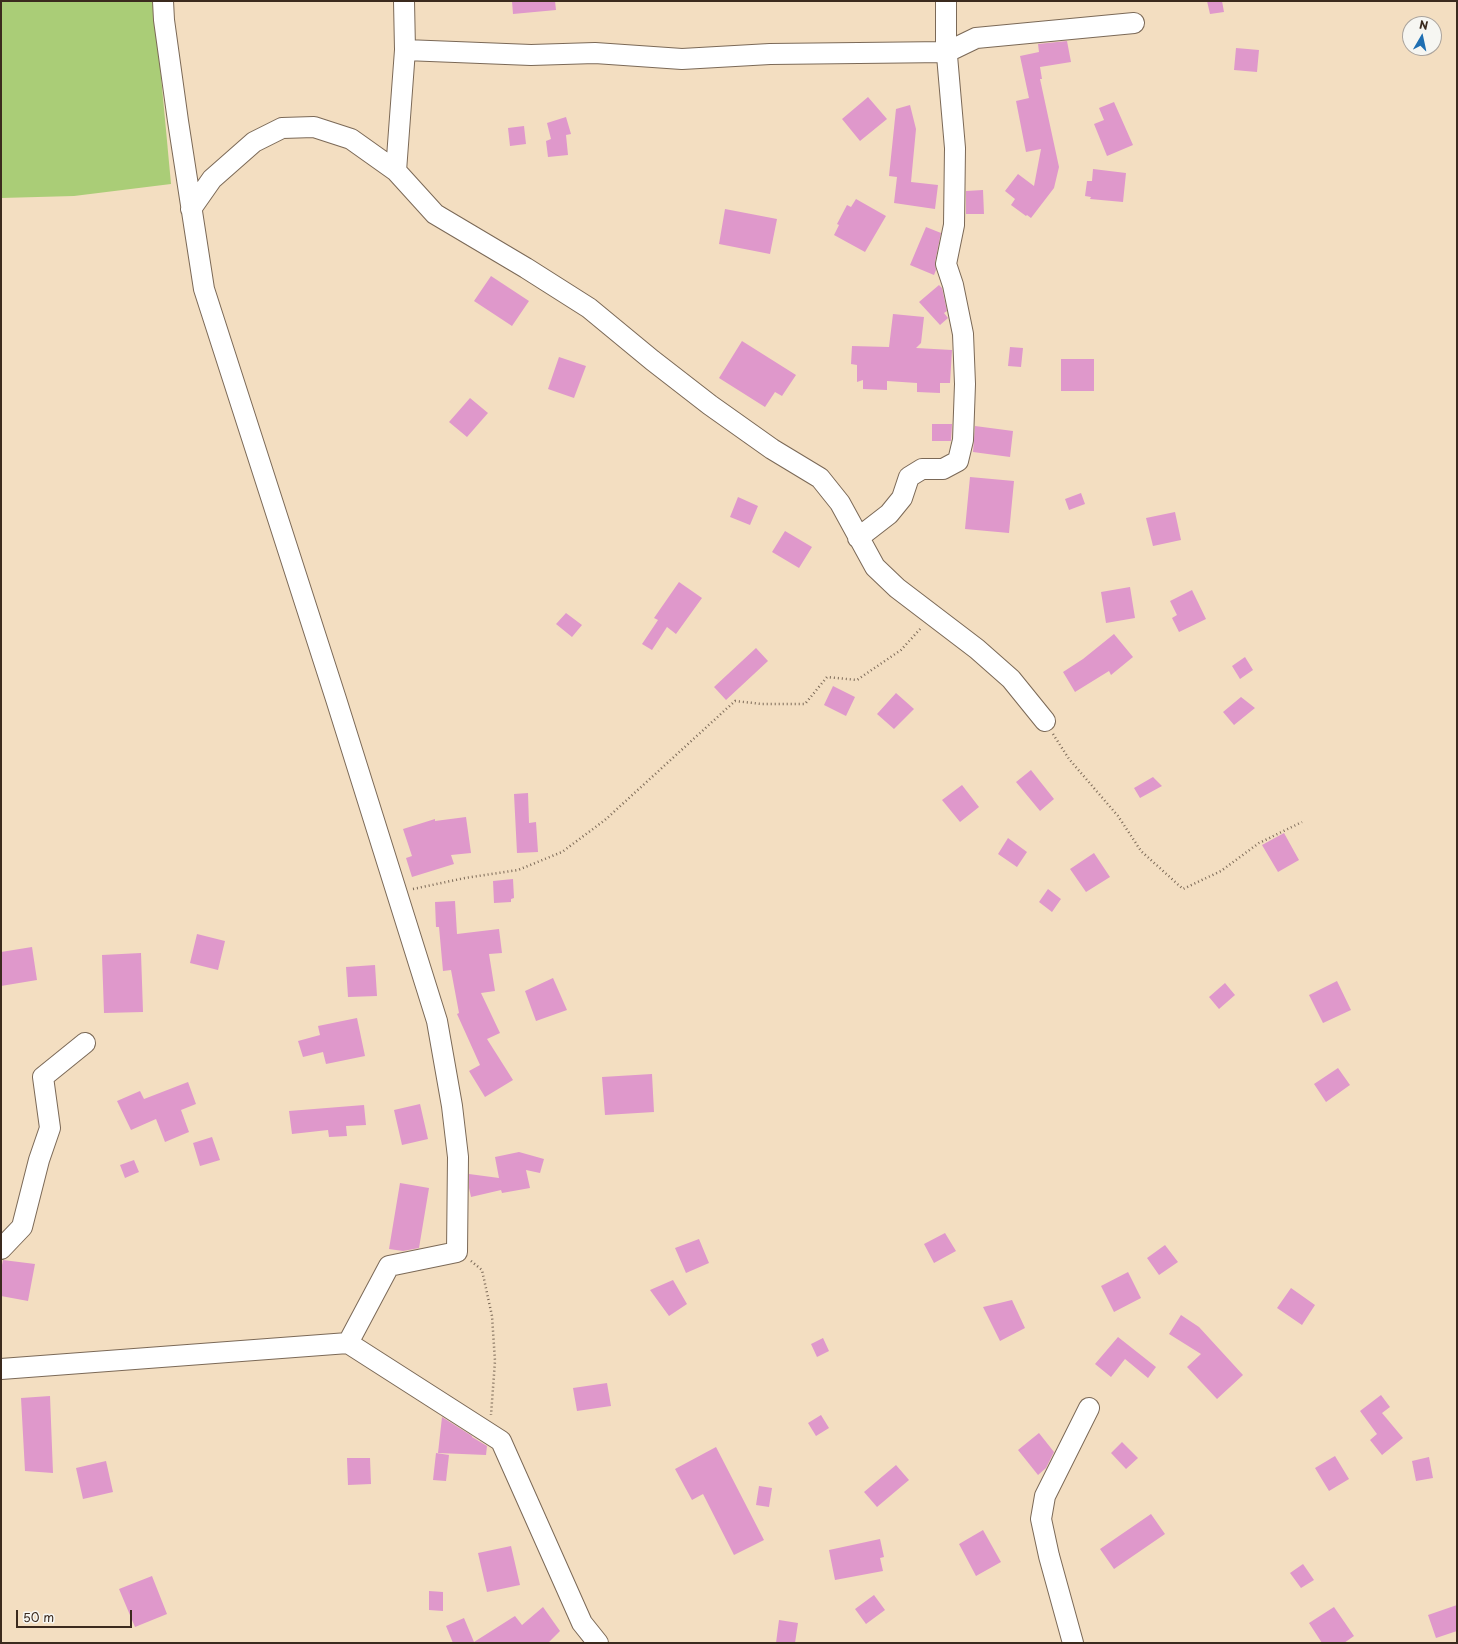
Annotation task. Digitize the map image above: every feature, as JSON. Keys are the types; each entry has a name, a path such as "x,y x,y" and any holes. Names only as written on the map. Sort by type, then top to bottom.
{"street":[{"path":"163,1 164,20 204,289 397,893 436,1021 452,1106 458,1157 457,1252 389,1266 348,1343"},
{"path":"396,171 405,50 404,1"},
{"path":"858,538 889,514 902,498 909,477 922,469 943,469 958,461 963,440 965,384 963,334 953,285 946,264 954,225 955,148 947,52 946,1"},
{"path":"405,50 531,55 595,53 682,59 770,54 947,52 976,38 1134,23"},
{"path":"191,209 212,179 254,142 282,128 314,127 351,139 396,171 435,214 526,268 589,308 710,405 772,449 820,478 840,503 875,567 897,588 976,649 1011,679 1045,721"},
{"path":"1,1249 22,1227 39,1160 50,1128 43,1077 85,1043"},
{"path":"1,1369 348,1343 500,1441 582,1624 598,1643"},
{"path":"1073,1643 1049,1556 1041,1519 1045,1496 1089,1408"}],"path":[{"path":"397,893 465,878 518,870 562,852 605,820 735,701 762,704 806,704 827,677 857,680 901,650 933,615"},
{"path":"1045,721 1069,759 1118,816 1141,851 1184,889 1221,871 1259,843 1302,822"},
{"path":"457,1252 482,1270 492,1316 495,1361 490,1434"}],"green space":[{"path":"1,1 154,1 171,184 74,196 1,198"}],"building":[{"path":"512,1 555,1 556,10 513,14"},
{"path":"1207,1 1222,1 1224,12 1210,14"},
{"path":"1067,41 1071,62 1040,67 1042,79 1040,79 1059,167 1054,188 1031,218 1011,205 1015,199 1005,191 1018,174 1034,186 1041,149 1026,152 1016,101 1029,98 1020,56 1039,52 1038,44"},
{"path":"1236,48 1259,50 1257,72 1234,70"},
{"path":"868,97 887,119 860,141 842,119"},
{"path":"1114,102 1133,145 1107,156 1094,124 1104,120 1099,108"},
{"path":"910,105 916,129 911,182 938,185 935,209 894,203 897,177 889,176 896,109"},
{"path":"566,117 571,134 566,135 568,155 548,157 546,141 551,139 547,123"},
{"path":"524,126 526,144 510,146 508,128"},
{"path":"1093,169 1126,173 1123,202 1090,199 1091,197 1085,196 1087,181 1092,181"},
{"path":"983,190 984,214 966,214 966,191"},
{"path":"856,199 886,216 865,252 834,235 839,225 837,224 847,205 851,207"},
{"path":"725,209 777,219 770,254 719,244"},
{"path":"926,227 941,233 934,275 910,265"},
{"path":"491,276 529,301 512,326 474,301"},
{"path":"939,285 942,288 947,311 944,313 948,318 940,325 919,302"},
{"path":"893,314 924,317 921,343 916,348 952,350 950,383 940,383 940,393 917,392 917,383 887,381 887,390 863,389 863,380 857,382 857,365 851,364 852,346 889,347"},
{"path":"742,341 796,375 782,396 775,392 765,407 719,378"},
{"path":"1010,347 1023,348 1021,367 1008,366"},
{"path":"559,357 586,366 574,398 548,389"},
{"path":"1061,359 1094,359 1094,391 1061,391"},
{"path":"470,398 488,413 467,437 449,422"},
{"path":"932,424 952,424 951,441 932,441"},
{"path":"975,426 1013,431 1010,457 973,452"},
{"path":"970,477 1014,481 1009,533 965,529"},
{"path":"1081,493 1085,504 1069,510 1065,499"},
{"path":"738,497 758,506 750,525 730,517"},
{"path":"1175,512 1181,540 1153,546 1146,518"},
{"path":"785,531 812,547 799,568 772,552"},
{"path":"679,582 702,598 676,634 667,627 652,650 642,644 658,620 654,618"},
{"path":"1130,587 1135,618 1106,623 1101,592"},
{"path":"1192,590 1206,619 1179,632 1172,618 1177,615 1170,601"},
{"path":"566,613 582,625 572,637 556,624"},
{"path":"1114,634 1133,657 1111,675 1109,671 1075,692 1063,672 1083,659"},
{"path":"756,648 768,661 726,700 714,687"},
{"path":"1245,657 1253,670 1240,679 1232,666"},
{"path":"833,686 855,697 846,716 824,705"},
{"path":"896,693 914,709 894,729 877,714"},
{"path":"1241,697 1255,708 1234,725 1223,712"},
{"path":"1031,770 1054,799 1040,811 1016,782"},
{"path":"1153,777 1162,786 1140,798 1134,788"},
{"path":"962,785 979,807 960,822 942,800"},
{"path":"528,793 529,823 536,822 538,852 517,853 514,794"},
{"path":"466,817 471,853 451,855 454,864 412,877 406,858 412,856 403,829 435,819 435,821"},
{"path":"1284,833 1299,860 1278,872 1262,845"},
{"path":"1008,838 1027,852 1017,867 998,854"},
{"path":"1094,853 1110,877 1086,892 1070,869"},
{"path":"513,879 514,898 511,899 511,902 494,903 493,881"},
{"path":"1048,889 1061,899 1052,912 1039,902"},
{"path":"455,901 457,934 499,929 502,953 489,954 495,991 481,993 500,1033 487,1039 513,1080 485,1097 469,1071 480,1065 457,1014 459,1013 451,970 443,971 439,927 436,927 435,902"},
{"path":"197,934 225,941 218,970 190,963"},
{"path":"32,947 37,980 1,986 1,952"},
{"path":"141,953 143,1012 104,1013 102,955"},
{"path":"375,965 377,996 348,997 346,967"},
{"path":"553,978 567,1010 536,1021 525,991"},
{"path":"1337,981 1351,1010 1323,1023 1309,995"},
{"path":"1225,983 1235,995 1219,1009 1209,997"},
{"path":"357,1018 365,1056 326,1064 323,1052 303,1057 298,1041 320,1035 318,1026"},
{"path":"1338,1068 1350,1085 1326,1102 1314,1084"},
{"path":"652,1074 654,1112 605,1115 602,1077"},
{"path":"188,1082 196,1104 181,1110 189,1132 165,1142 156,1119 131,1130 117,1101 140,1091 144,1099"},
{"path":"420,1104 428,1139 402,1145 394,1110"},
{"path":"364,1105 366,1125 346,1126 347,1136 329,1137 328,1130 292,1134 289,1111"},
{"path":"212,1137 220,1160 200,1166 193,1143"},
{"path":"519,1152 544,1159 540,1173 526,1170 530,1188 502,1193 501,1190 471,1197 469,1188 469,1174 499,1178 495,1157"},
{"path":"134,1160 139,1172 125,1178 120,1165"},
{"path":"400,1183 429,1188 419,1248 403,1251 389,1249"},
{"path":"945,1233 956,1251 934,1263 924,1244"},
{"path":"699,1239 709,1263 686,1273 675,1248"},
{"path":"1165,1245 1178,1262 1159,1275 1147,1258"},
{"path":"3,1260 35,1264 28,1301 1,1296 1,1270"},
{"path":"1128,1272 1141,1298 1114,1312 1101,1286"},
{"path":"673,1280 687,1304 669,1316 650,1290"},
{"path":"1291,1288 1315,1305 1302,1325 1277,1308"},
{"path":"1012,1300 1025,1328 1000,1341 983,1307"},
{"path":"1181,1315 1199,1327 1243,1375 1217,1399 1187,1367 1201,1354 1169,1334"},
{"path":"1118,1337 1156,1367 1148,1378 1125,1359 1111,1377 1095,1364"},
{"path":"823,1338 829,1351 817,1357 811,1344"},
{"path":"607,1383 611,1406 577,1411 573,1388"},
{"path":"1381,1395 1390,1407 1382,1413 1403,1438 1382,1455 1370,1440 1377,1434 1360,1411"},
{"path":"50,1396 53,1473 25,1471 21,1398"},
{"path":"821,1415 829,1428 816,1436 808,1423"},
{"path":"442,1417 487,1446 486,1455 438,1453"},
{"path":"1039,1433 1054,1452 1046,1468 1038,1475 1018,1450"},
{"path":"1122,1442 1138,1458 1126,1469 1111,1453"},
{"path":"716,1447 764,1540 734,1555 703,1494 692,1500 675,1469"},
{"path":"436,1453 449,1455 446,1481 433,1480"},
{"path":"1335,1456 1349,1479 1329,1491 1315,1468"},
{"path":"1429,1457 1433,1478 1416,1481 1412,1461"},
{"path":"347,1458 370,1458 371,1484 348,1485"},
{"path":"106,1461 113,1492 83,1499 76,1468"},
{"path":"896,1465 909,1480 877,1507 864,1492"},
{"path":"759,1486 772,1488 769,1507 756,1505"},
{"path":"1151,1514 1165,1534 1114,1569 1100,1549"},
{"path":"983,1530 1001,1562 976,1576 959,1544"},
{"path":"880,1539 884,1557 880,1558 883,1571 835,1580 829,1550"},
{"path":"511,1546 520,1585 487,1592 478,1553"},
{"path":"1303,1564 1314,1580 1301,1588 1290,1573"},
{"path":"152,1576 167,1614 135,1627 119,1589"},
{"path":"429,1591 443,1592 443,1611 429,1610"},
{"path":"874,1595 885,1610 866,1624 855,1609"},
{"path":"1457,1605 1457,1631 1436,1638 1428,1615"},
{"path":"543,1607 560,1631 548,1643 453,1643 446,1626 464,1618 474,1642 515,1616 522,1625"},
{"path":"1334,1607 1354,1636 1344,1643 1322,1643 1309,1623"},
{"path":"779,1620 798,1623 795,1643 776,1643"}]}
